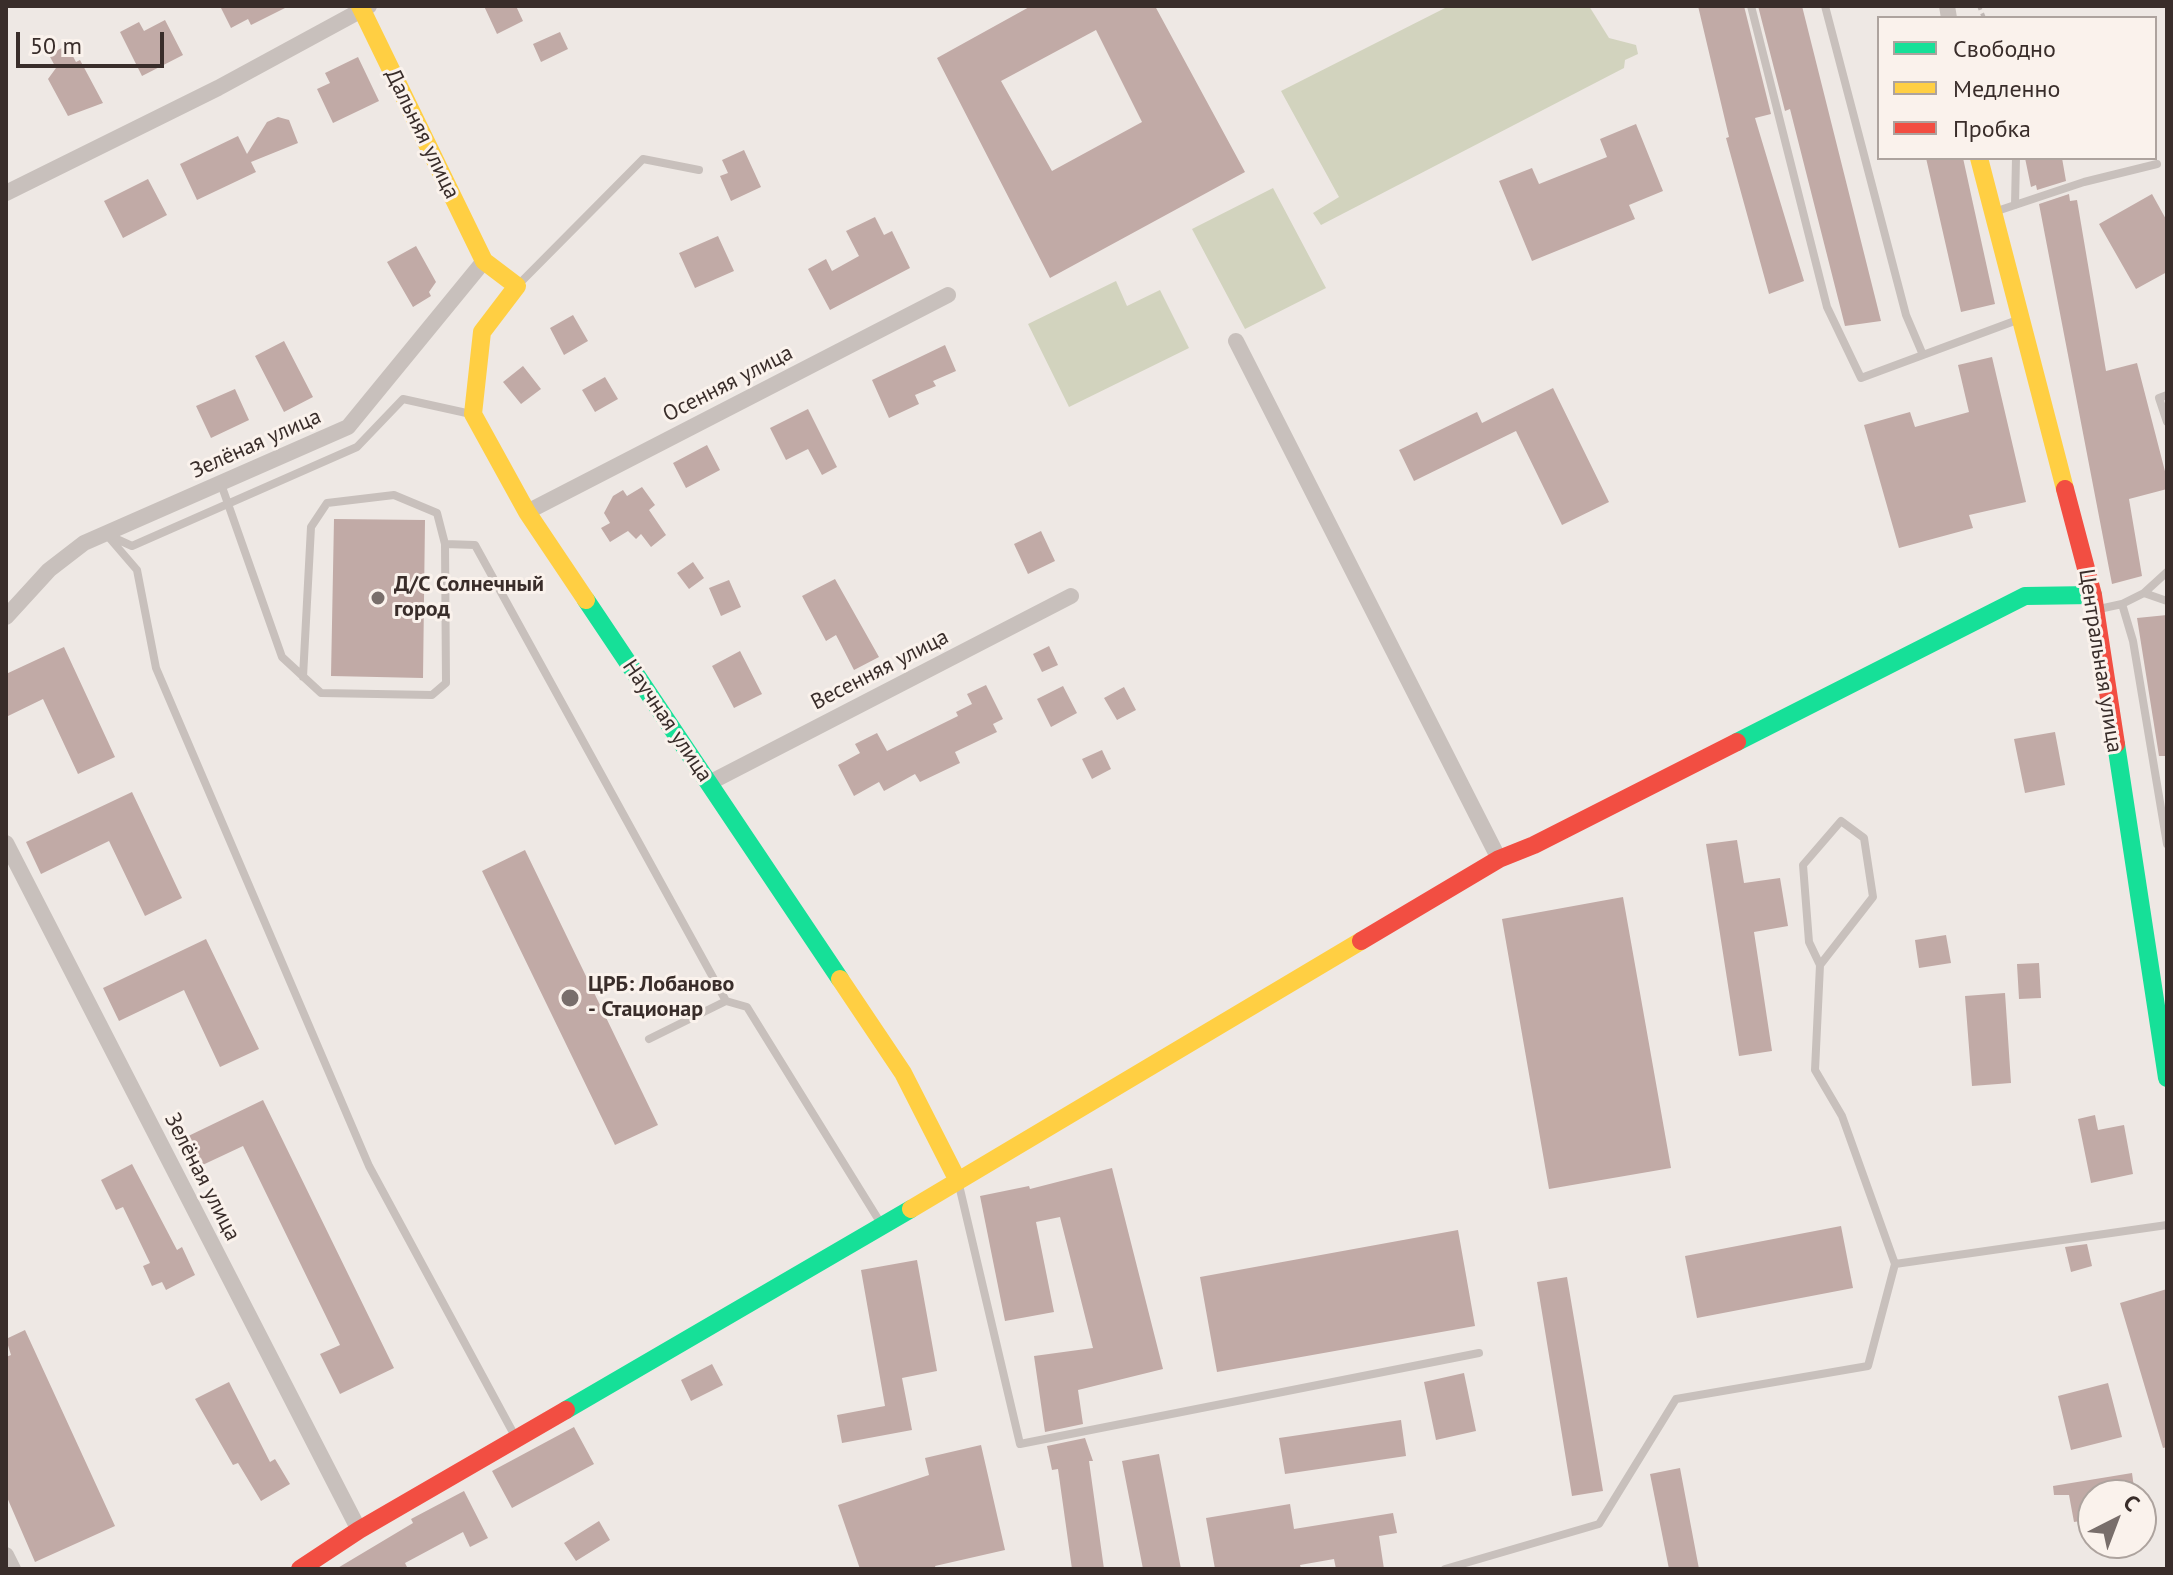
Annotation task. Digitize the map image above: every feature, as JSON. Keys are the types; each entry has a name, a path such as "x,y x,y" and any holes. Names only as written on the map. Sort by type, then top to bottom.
{"street":[{"path":"6,193 218,88 364,7"},
{"name":"Дальняя улица","path":"364,7 484,261"},
{"name":"Центральная улица","path":"1980,160 2094,602 2163,1036 2167,1078"},
{"path":"473,414 482,332 517,286 484,261"},
{"name":"Зелёная улица","path":"6,617 49,570 84,543 348,427 484,261"},
{"name":"Осенняя улица","path":"527,512 948,295"},
{"path":"1236,341 1499,859"},
{"name":"Научная улица","path":"473,414 527,512 903,1073 958,1181"},
{"name":"Весенняя улица","path":"709,783 1071,596"},
{"path":"300,1569 359,1530 958,1181 1499,859 1534,845 2025,596 2094,602"},
{"name":"Зелёная улица","path":"6,843 359,1530"},
{"path":"6,1555 13,1569"}],"lane":[{"path":"1751,6 1827,307 1861,378 2020,319"},
{"path":"1825,6 1906,315 1923,355"},
{"path":"517,286 643,159 699,170"},
{"path":"2015,205 2016,160"},
{"path":"1993,212 2157,164"},
{"path":"2167,395 2159,398 2167,422"},
{"path":"106,534 132,546 357,447 403,399 473,414"},
{"path":"221,484 282,657 303,677 321,693 432,695 446,683 445,544 437,513 394,495 327,503 311,527 303,677"},
{"path":"106,534 137,570 156,668 369,1166 516,1438"},
{"path":"445,544 475,545 726,1001"},
{"path":"2094,602 2122,604 2144,593 2167,572"},
{"path":"2144,593 2167,601"},
{"path":"2122,604 2133,641 2167,844"},
{"path":"1445,1569 1599,1524 1676,1399 1868,1366 1895,1264 1842,1116 1815,1070 1820,965 1809,942 1803,865 1841,821 1864,838 1873,897 1820,965"},
{"path":"649,1039 726,1001 747,1007 883,1225"},
{"path":"958,1181 1020,1444 1479,1353"},
{"path":"1895,1264 2167,1225"}],"green space":[{"path":"1449,6 1589,6 1609,38 1636,45 1638,54 1625,60 1624,68 1321,225 1313,213 1339,197 1281,91"},
{"path":"1273,188 1326,288 1245,329 1192,229"},
{"path":"1116,281 1127,306 1160,290 1189,348 1069,407 1028,324"}],"building":[{"path":"220,6 289,6 251,25 248,19 231,28"},
{"path":"484,6 516,6 523,21 497,34"},
{"path":"1031,6 1155,6 1245,172 1050,278 937,58","holes":["1096,30 1142,122 1052,171 1001,81"]},
{"path":"1698,6 1744,6 1771,114 1755,118 1804,281 1769,294 1726,138 1729,137"},
{"path":"1758,6 1802,6 1881,321 1845,326 1790,109 1785,111"},
{"path":"165,20 183,55 142,76 120,32 139,22 144,31"},
{"path":"560,32 568,49 541,62 533,44"},
{"path":"67,45 76,62 80,60 103,103 68,116 48,79 56,68 49,55"},
{"path":"358,57 379,101 333,123 317,89 330,83 325,73"},
{"path":"278,117 289,120 298,143 251,162 256,172 197,200 180,164 238,136 247,154 267,122"},
{"path":"1636,124 1663,191 1629,205 1635,219 1532,261 1499,181 1532,168 1539,184 1607,157 1600,139"},
{"path":"744,150 761,187 731,201 720,176 728,173 722,160"},
{"path":"1926,160 1963,160 1995,304 1961,312"},
{"path":"2025,160 2062,160 2066,181 2037,190 2036,185 2031,187"},
{"path":"148,179 167,215 123,238 104,201"},
{"path":"2069,194 2070,201 2077,200 2106,371 2137,363 2167,479 2167,489 2129,499 2142,576 2112,584 2039,204"},
{"path":"2152,194 2167,221 2167,272 2136,289 2099,224"},
{"path":"875,217 884,235 892,231 910,268 830,310 808,269 826,259 832,271 859,256 846,231"},
{"path":"718,236 734,271 695,288 679,253"},
{"path":"416,246 436,282 429,292 431,296 413,307 387,262"},
{"path":"573,315 588,341 564,355 550,328"},
{"path":"284,341 313,397 284,412 255,356"},
{"path":"945,345 956,371 933,381 936,386 915,395 919,404 889,418 872,380"},
{"path":"1992,357 2026,502 1969,515 1973,528 1899,548 1864,425 1910,412 1915,427 1969,412 1958,365"},
{"path":"523,366 541,389 521,404 503,382"},
{"path":"605,377 618,399 595,412 582,390"},
{"path":"1553,388 1609,502 1562,525 1516,431 1414,481 1399,450 1477,412 1482,423"},
{"path":"235,389 249,420 211,438 196,406"},
{"path":"808,409 837,467 822,475 808,449 786,460 770,428"},
{"path":"707,445 720,470 686,488 673,463"},
{"path":"642,487 655,505 649,510 666,535 651,547 641,534 636,539 628,531 610,542 601,528 610,523 604,513 613,496 623,490 627,496"},
{"name":"Д/С Солнечный город","path":"334,519 425,520 423,678 331,676"},
{"path":"1041,531 1055,561 1028,574 1014,544"},
{"path":"693,562 704,578 689,589 677,573"},
{"path":"835,579 879,657 854,670 836,635 826,641 802,596"},
{"path":"729,580 741,607 721,616 709,588"},
{"path":"2167,615 2167,756 2159,756 2137,618"},
{"path":"1049,646 1058,665 1042,672 1033,654"},
{"path":"64,647 115,757 78,774 43,699 6,717 6,674"},
{"path":"740,651 762,694 734,708 712,666"},
{"path":"986,685 1003,719 993,724 997,732 955,752 960,763 920,782 915,774 884,791 879,782 854,796 838,765 860,753 855,744 877,733 887,751 958,716 956,712 972,704 967,694"},
{"path":"1063,686 1077,713 1051,727 1037,699"},
{"path":"1124,687 1136,710 1117,720 1104,698"},
{"path":"2055,732 2065,785 2025,793 2014,739"},
{"path":"1102,750 1111,769 1092,779 1082,759"},
{"path":"132,792 182,898 145,916 109,841 41,874 26,842"},
{"path":"1737,840 1744,883 1780,878 1788,926 1754,932 1772,1051 1739,1056 1706,844"},
{"name":"ЦРБ: Лобаново - Стационар","path":"525,850 658,1125 615,1145 482,871"},
{"path":"1623,897 1671,1168 1549,1189 1502,919"},
{"path":"1946,935 1951,963 1919,968 1915,940"},
{"path":"206,939 259,1049 220,1067 184,990 119,1021 103,988"},
{"path":"2039,963 2041,998 2019,999 2017,964"},
{"path":"2005,993 2011,1083 1972,1086 1965,996"},
{"path":"263,1100 394,1368 340,1394 320,1354 340,1345 243,1146 194,1169 180,1140"},
{"path":"2095,1115 2098,1130 2124,1125 2133,1174 2091,1183 2078,1119"},
{"path":"132,1164 177,1250 182,1247 195,1275 166,1290 162,1282 152,1286 143,1266 150,1263 123,1207 116,1210 101,1180"},
{"path":"1112,1168 1163,1369 1078,1390 1083,1424 1045,1432 1034,1356 1093,1348 1060,1217 1036,1222 1054,1312 1005,1321 980,1196 1029,1186 1030,1189"},
{"path":"1841,1226 1853,1288 1697,1318 1685,1256"},
{"path":"1458,1230 1475,1326 1217,1372 1200,1277"},
{"path":"2087,1244 2092,1266 2071,1272 2065,1247"},
{"path":"917,1260 937,1371 902,1378 912,1430 842,1443 837,1415 885,1406 861,1270"},
{"path":"1567,1277 1603,1491 1572,1496 1537,1282"},
{"path":"2167,1289 2167,1447 2163,1448 2120,1303"},
{"path":"25,1330 115,1526 35,1562 6,1495 6,1357 11,1355 6,1339"},
{"path":"712,1364 723,1385 691,1401 681,1380"},
{"path":"1464,1373 1476,1431 1436,1440 1424,1382"},
{"path":"229,1382 270,1462 275,1459 290,1484 261,1501 238,1463 233,1465 195,1399"},
{"path":"2108,1383 2122,1437 2071,1450 2058,1396"},
{"path":"1401,1420 1406,1456 1285,1474 1279,1438"},
{"path":"574,1427 594,1464 512,1508 492,1471"},
{"path":"1085,1438 1093,1461 1089,1461 1104,1569 1072,1569 1058,1469 1052,1470 1047,1446"},
{"path":"981,1445 1005,1550 935,1566 936,1569 860,1569 838,1505 929,1475 925,1458"},
{"path":"1159,1454 1181,1569 1143,1569 1122,1461"},
{"path":"1680,1468 1699,1569 1669,1569 1650,1474"},
{"path":"2132,1473 2133,1479 2096,1479"},
{"path":"2077,1482 2077,1522 2074,1522 2069,1495 2054,1495 2053,1486"},
{"path":"464,1491 488,1538 470,1547 463,1532 405,1563 408,1569 336,1569 413,1523 411,1519"},
{"path":"1290,1504 1294,1529 1393,1513 1397,1533 1379,1536 1384,1569 1336,1569 1334,1559 1300,1565 1301,1569 1215,1569 1206,1518"},
{"path":"599,1521 610,1540 576,1561 564,1543"}],"traffic: fast":[{"path":"1737,742 2025,596 2093,595"},
{"path":"586,600 840,979"},
{"path":"2116,744 2167,1078"},
{"path":"566,1410 911,1209"}],"traffic: slow":[{"path":"360,6 484,261 517,286 482,332 473,414 527,512 586,600"},
{"path":"1980,160 2065,489"},
{"path":"911,1209 1361,941"},
{"path":"840,979 903,1073 958,1181"}],"traffic: jam":[{"path":"2065,489 2093,595 2116,744"},
{"path":"1361,941 1499,859 1534,845 1737,742"},
{"path":"300,1569 359,1530 566,1410"}],"place":[{"name":"Д/С Солнечный город","path":"378,598"},
{"name":"ЦРБ: Лобаново - Стационар","path":"570,998"}]}
